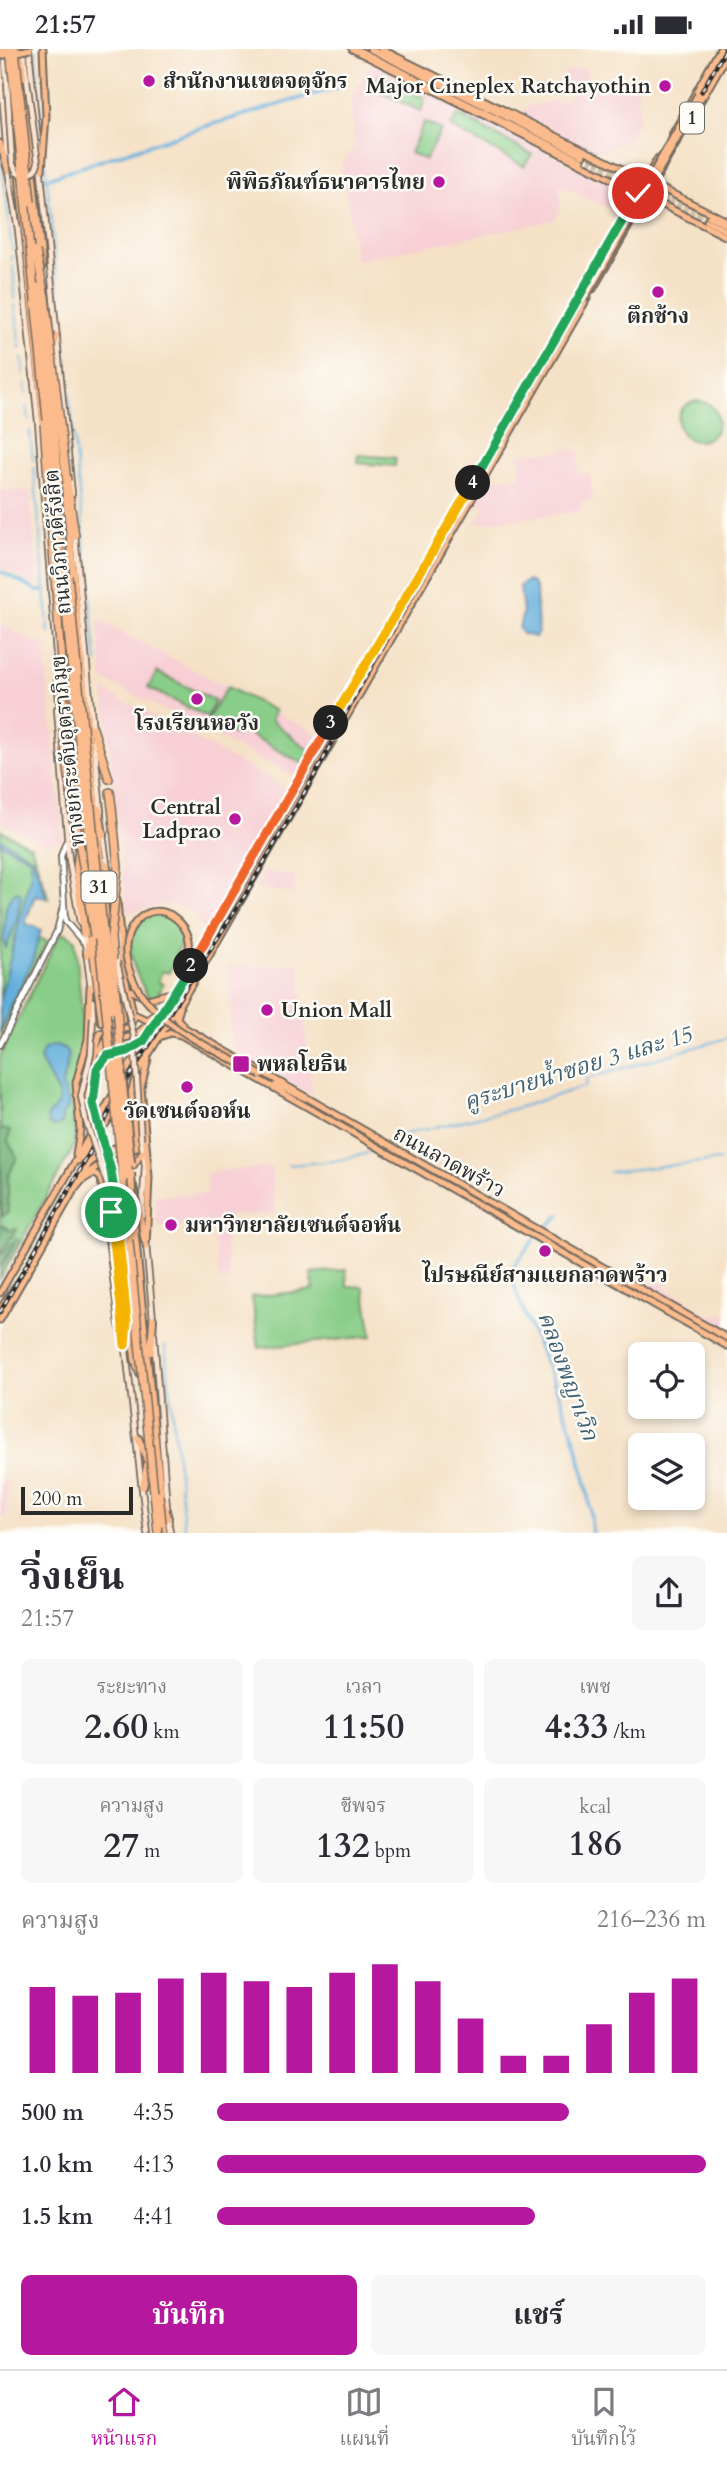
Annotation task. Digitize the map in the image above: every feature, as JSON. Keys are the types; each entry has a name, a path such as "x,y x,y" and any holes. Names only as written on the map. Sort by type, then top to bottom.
{"highway":[{"name":"ทางยกระดับอุตราภิมุข","path":"11,49 36,251 164,1532"},
{"name":"ทางยกระดับอุตราภิมุข","path":"11,49 156,1532"},
{"name":"ถนนวิภาวดีรังสิต","path":"11,49 31,298 156,1532"},
{"name":"ถนนวิภาวดีรังสิต","path":"11,49 51,359 129,1130 135,1237 164,1532"},
{"path":"36,251 47,310 66,481 75,536"},
{"path":"23,283 31,298"},
{"path":"51,359 56,336"},
{"path":"44,385 46,464 65,717 81,838 77,868 96,1018 111,1024 124,1017 116,986 108,881"},
{"path":"43,483 48,467"},
{"path":"54,608 62,614"},
{"path":"58,678 74,819 83,855 102,985"},
{"path":"93,728 109,779"},
{"path":"91,762 103,835"},
{"path":"110,792 118,867 111,937 120,1026 121,1083"},
{"path":"84,828 87,955"},
{"path":"140,1376 135,1359 118,1191 121,1180 134,1186 146,1244"},
{"path":"75,1188 81,1181"},
{"path":"149,1373 153,1319"},
{"path":"138,1438 148,1461 143,1487"},
{"path":"161,1492 168,1518"}],"main road":[{"path":"11,49 27,80 38,163 35,170 27,175 17,173 12,162 7,83 11,49"},
{"path":"0,56 29,49"},
{"name":"ถนนวิภาวดีรังสิต","path":"29,49 106,864 117,962 134,1037 143,1152 141,1212 153,1319 170,1532"},
{"path":"42,170 46,117 43,49"},
{"path":"352,49 367,53 582,158 370,49"},
{"path":"352,49 638,193 709,220 727,223"},
{"path":"381,49 645,180 727,231"},
{"path":"560,328 583,299 700,95 717,62 718,52"},
{"name":"1","path":"496,440 718,52"},
{"name":"1","path":"134,1128 132,1102 136,1075 183,999 727,55"},
{"path":"700,95 723,63"},
{"name":"ถนนวิภาวดีรังสิต","path":"0,65 8,171 23,283 43,483 54,608 57,700 74,896 87,932 85,944 96,1018 83,1080 82,1104 107,1184 147,1532"},
{"path":"0,143 8,171"},
{"path":"662,151 671,155"},
{"path":"586,167 594,165 592,154"},
{"path":"626,213 635,218"},
{"path":"709,220 727,237"},
{"path":"573,325 583,299"},
{"path":"93,1130 143,1042 273,828 496,440 503,443"},
{"path":"374,651 381,655"},
{"path":"357,678 365,683"},
{"path":"106,864 118,906 118,922"},
{"path":"112,899 118,922 127,989 134,1012 140,1020 147,1020 164,1008"},
{"path":"181,981 191,953 187,929 174,917 160,911 146,913 135,923 128,935 126,957 139,990 153,1008 175,1027 305,1098"},
{"path":"72,1165 79,1142 80,1121 76,1094 88,1039 90,986"},
{"path":"127,989 148,999 174,992"},
{"path":"183,999 177,1018 191,1031 186,1033 186,1038"},
{"path":"93,1140 87,1091 100,1044 100,1033 128,1028 133,1021 134,1012"},
{"path":"100,1044 134,1036 158,1017"},
{"path":"96,1018 107,1030"},
{"name":"ถนนลาดพร้าว","path":"191,1031 727,1338"},
{"name":"ถนนลาดพร้าว","path":"159,1037 171,1033 186,1038 727,1346"},
{"path":"125,1345 127,1322 111,1171 93,1104 95,1077 104,1058 132,1049 143,1042"},
{"path":"76,1094 81,1099 85,1097 100,1044"},
{"path":"146,1244 149,1177 141,1088 151,1051"},
{"path":"0,1293 72,1165 111,1117 141,1088"},
{"path":"134,1094 143,1102"},
{"path":"111,1117 123,1110 133,1117"},
{"path":"80,1121 93,1140 117,1146"},
{"path":"0,1321 41,1253 75,1188 96,1157 130,1142 134,1128"},
{"path":"96,1157 134,1150 138,1141 134,1128"},
{"path":"81,1181 98,1166 133,1166 143,1152"},
{"path":"81,1181 90,1174 98,1175 105,1194 119,1322 125,1345"},
{"path":"105,1194 109,1184 121,1180"},
{"path":"505,1220 509,1214"},
{"path":"523,1231 527,1224"},
{"path":"0,1309 25,1270 41,1253"}],"street":[{"path":"68,834 61,856 65,921 85,944"},
{"path":"0,1045 57,931 63,907"},
{"path":"57,931 73,929"}],"shaded area":[{"path":"371,63 627,192 629,199 621,214 560,186 561,207 555,220 356,260 341,164 355,146 350,102"},
{"path":"585,68 590,88 637,83 640,117 628,139 604,152 586,148 517,114 532,105 569,99 564,72"},
{"path":"578,449 579,475 590,474 593,501 581,501 581,512 476,523 485,507 477,502 491,478 521,477 519,454"},
{"path":"0,490 30,491 38,586 0,567"},
{"name":"โรงเรียนหอวัง","path":"98,620 319,735 297,778 103,679"},
{"path":"0,624 35,642 44,642 63,841 43,843 0,822"},
{"path":"104,690 286,788 204,931 193,913 171,903 127,913"},
{"path":"264,872 295,876 292,893 255,888"},
{"name":"Union Mall","path":"299,964 312,1096 232,1049 228,967"},
{"name":"มหาวิทยาลัยเซนต์จอห์น","path":"271,1167 276,1214 232,1215 223,1220 229,1280 219,1281 212,1224 158,1226 154,1195 207,1194 207,1172"},
{"path":"654,1281 666,1284 667,1289 709,1316 727,1313 727,1335 648,1290"},
{"path":"0,1481 8,1482 6,1517 0,1516"}],"green space":[{"path":"379,76 425,98 421,111 371,88"},
{"path":"458,115 532,154 524,166 450,127"},
{"path":"424,122 441,130 425,160 410,153"},
{"path":"698,401 706,402 712,407 717,413 717,429 712,435 706,440 698,441 690,440 684,435 679,429 678,421 679,413 684,407 690,402"},
{"path":"358,455 396,458 395,466 358,463"},
{"path":"157,672 215,701 207,717 148,688"},
{"path":"227,687 275,711 271,720 310,751 303,764 242,730 236,735 207,720"},
{"path":"0,830 31,846 49,899 35,895 25,923 34,936 47,941 0,1036"},
{"path":"159,913 177,923 181,942 169,973 162,971 158,982 163,984 154,1004 134,966 130,938 134,926 144,918"},
{"path":"65,933 75,939 85,1045 73,1086 78,1107 74,1147 0,1279 0,1056 59,935"},
{"path":"0,1129 10,1131 8,1141 17,1157 8,1177 8,1212 2,1217"},
{"path":"0,1224 10,1230 17,1229 0,1253"},
{"path":"16,1238 20,1243 0,1279 0,1270 15,1243 0,1266 0,1256"},
{"path":"346,1270 347,1286 364,1287 372,1336 259,1348 252,1297 314,1290 311,1273"}],"water":[{"path":"527,581 533,583 536,590 538,632 535,637 522,634 519,628 523,613 520,586"},
{"path":"0,839 33,858 47,898 35,895 25,923 41,930 33,960 0,1031 0,999 31,874 31,859 0,843"},
{"path":"18,891 21,895 17,920 6,948 3,942 6,907 12,895"},
{"path":"56,1045 64,1048 69,1056 62,1084 69,1106 62,1115 62,1123 56,1127 49,1125 47,1117 58,1104 59,1096 40,1059 44,1049"}],"waterway":[{"path":"35,49 42,135"},
{"path":"42,180 200,128 342,86"},
{"path":"2,159 12,250"},
{"path":"45,162 97,663"},
{"path":"12,255 12,261"},
{"path":"13,266 15,299"},
{"path":"15,305 20,349"},
{"path":"22,359 24,374"},
{"path":"25,382 26,393"},
{"path":"27,407 29,420"},
{"path":"30,431 33,461"},
{"path":"34,468 49,633"},
{"path":"0,571 38,591 45,591"},
{"name":"คูระบายน้ำซอย 3 และ 15","path":"397,1136 517,1108 586,1086 586,1079 727,1038"},
{"path":"288,1165 335,1161 368,1153"},
{"name":"คูระบายน้ำซอย 3 และ 15","path":"609,1172 720,1160"},
{"name":"คลองพญาเวิก","path":"545,1229 560,1215"},
{"name":"คลองพญาเวิก","path":"534,1240 510,1270 522,1307 572,1430 587,1489 592,1533"},
{"path":"165,1345 185,1533"}],"tunnel":[{"path":"583,155 709,216"},
{"path":"581,160 707,221"}],"railway":[{"path":"0,1312 88,1156 118,1094 245,895 322,762 352,701 726,49"},
{"path":"211,933 301,773 325,741"}],"place":[{"name":"สำนักงานเขตจตุจักร","path":"149,81"},
{"name":"Major Cineplex Ratchayothin","path":"665,86"},
{"name":"พิพิธภัณฑ์ธนาคารไทย","path":"439,182"},
{"name":"ตึกช้าง","path":"658,292"},
{"name":"โรงเรียนหอวัง","path":"197,699"},
{"name":"Central Ladprao","path":"235,819"},
{"name":"Union Mall","path":"267,1010"},
{"name":"พหลโยธิน","path":"241,1064"},
{"name":"วัดเซนต์จอห์น","path":"187,1087"},
{"name":"มหาวิทยาลัยเซนต์จอห์น","path":"171,1225"},
{"name":"ไปรษณีย์สามแยกลาดพร้าว","path":"545,1251"}],"route":[{"path":"111,1212 125,1345 127,1322 113,1179 92,1098 97,1069 107,1056 128,1051 143,1042 206,942 638,193"}]}
